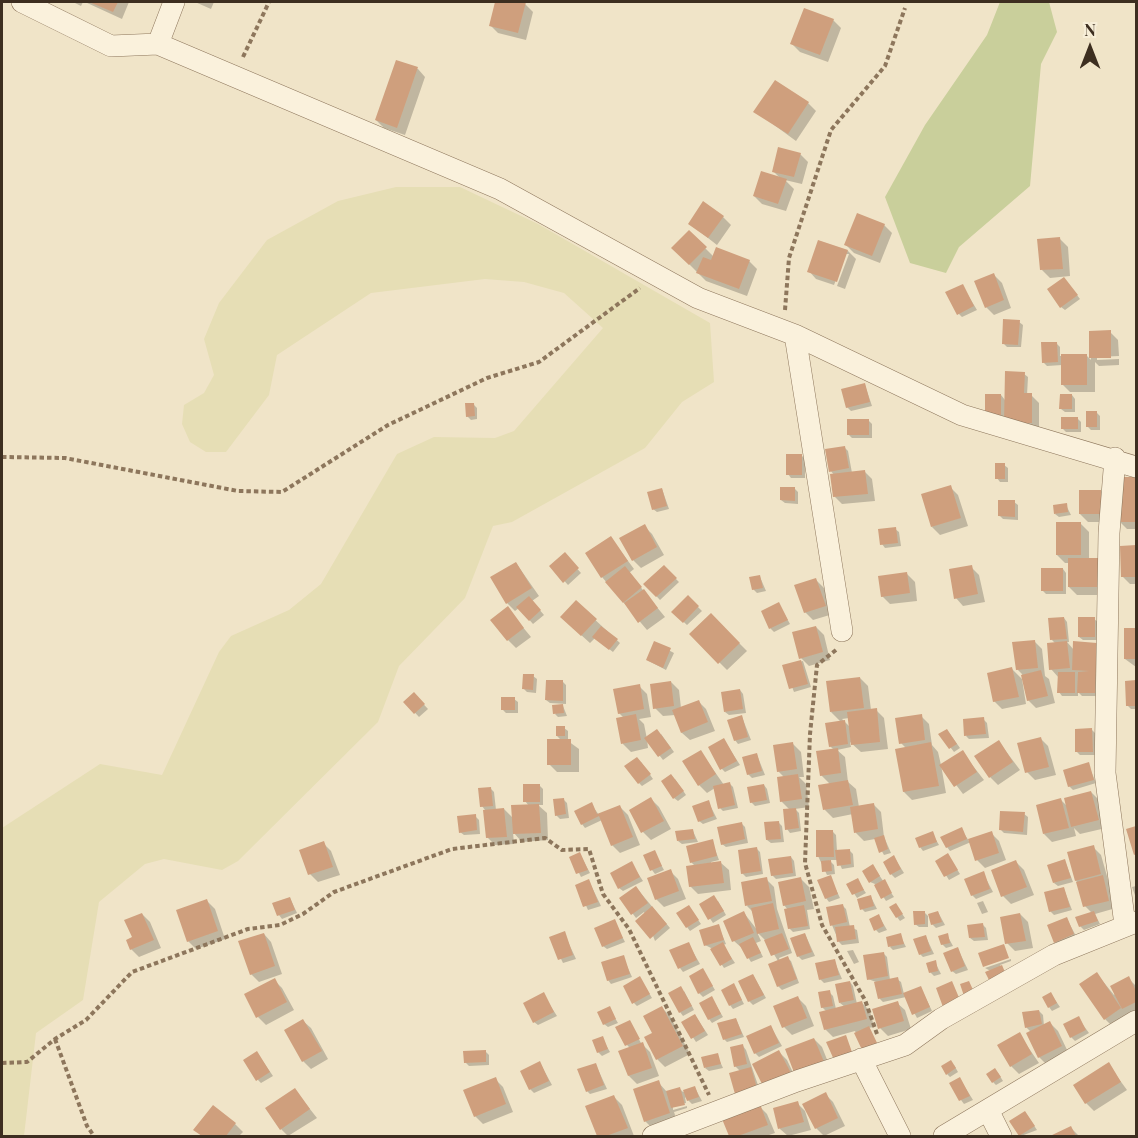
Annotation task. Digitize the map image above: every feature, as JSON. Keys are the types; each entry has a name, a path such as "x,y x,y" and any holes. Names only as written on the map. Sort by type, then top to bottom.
{"street":[{"path":"22,2 111,46 158,44 500,189 698,298 790,333 962,415 1115,458 1137,467"},
{"path":"158,44 174,2"},
{"path":"790,333 842,631"},
{"path":"653,1137 861,1059 905,1045 941,1019 1054,955 1131,924 1105,773 1109,533 1115,458"},
{"path":"944,1137 1137,1021"},
{"path":"861,1059 900,1137"},
{"path":"988,1110 1001,1137"}],"path":[{"path":"233,76 253,40 269,2"},
{"path":"790,333 784,300 789,258 831,130 885,66 905,8"},
{"path":"2,457 65,458 238,491 282,492 388,425 487,378 539,362 608,313 656,275"},
{"path":"842,631 836,651 818,665 810,734 805,863 822,924 865,1000 883,1052"},
{"path":"2,1063 27,1062 56,1039 86,1020 132,972 248,929 280,924 303,914 334,892 452,849 545,838 562,850 590,849 603,894 629,928 693,1058 716,1112"},
{"path":"56,1039 94,1137"}],"shaded area":[{"path":"396,187 460,187 538,224 710,323 714,382 682,402 645,448 512,522 493,526 465,598 399,666 378,722 238,861 222,870 164,859 145,864 99,902 83,1000 36,1033 24,1136 2,1136 2,828 100,764 162,775 219,652 231,636 289,610 321,584 397,454 434,437 495,438 514,431 603,328 564,293 524,282 485,279 371,293 277,355 269,395 226,452 206,452 190,442 182,424 184,405 204,393 214,375 204,339 219,303 267,240 338,201"}],"green space":[{"path":"1000,2 1049,2 1057,32 1041,64 1030,186 959,247 946,273 910,263 885,197 925,125 987,35"}],"building":[{"path":"89,2 118,2 113,12"},
{"path":"495,2 526,2 518,33 489,26"},
{"path":"804,8 834,19 820,55 790,44"},
{"path":"396,60 418,67 397,128 375,120"},
{"path":"775,80 809,102 788,134 753,112"},
{"path":"778,147 801,153 794,177 772,172"},
{"path":"761,171 787,179 778,204 753,196"},
{"path":"703,201 724,216 708,238 688,224"},
{"path":"857,213 885,224 872,256 844,245"},
{"path":"689,230 707,247 689,265 671,248"},
{"path":"1060,237 1063,269 1040,270 1037,239"},
{"path":"818,240 848,250 837,282 807,272"},
{"path":"716,247 750,260 739,289 696,273 703,257 711,260"},
{"path":"994,273 1004,300 985,308 974,281"},
{"path":"1064,277 1078,295 1060,308 1047,289"},
{"path":"963,284 974,306 957,315 945,292"},
{"path":"1003,319 1020,320 1018,345 1002,344"},
{"path":"1111,330 1111,358 1089,358 1089,331"},
{"path":"1041,342 1057,342 1058,362 1042,363"},
{"path":"1061,354 1087,354 1087,385 1061,385"},
{"path":"1005,371 1025,372 1024,393 1032,393 1032,423 1004,423"},
{"path":"865,383 870,402 846,408 841,389"},
{"path":"985,394 1001,394 1001,416 985,415"},
{"path":"1060,394 1072,394 1072,409 1059,409"},
{"path":"465,403 474,403 475,416 466,417"},
{"path":"1086,411 1097,411 1097,427 1086,427"},
{"path":"1061,417 1078,417 1078,429 1061,429"},
{"path":"847,419 869,419 869,435 847,435"},
{"path":"845,446 849,468 829,472 825,449"},
{"path":"786,454 802,454 802,475 786,475"},
{"path":"995,463 1005,463 1005,479 995,479"},
{"path":"865,470 868,494 833,497 830,474"},
{"path":"1118,477 1136,477 1136,522 1117,522"},
{"path":"951,485 961,518 931,527 921,494"},
{"path":"780,487 795,487 795,501 780,500"},
{"path":"662,488 667,506 652,510 647,492"},
{"path":"1079,490 1101,490 1101,514 1079,514"},
{"path":"998,500 1015,500 1015,517 998,516"},
{"path":"1067,503 1068,512 1054,514 1053,505"},
{"path":"1056,522 1081,522 1081,555 1056,555"},
{"path":"645,524 657,547 632,561 619,538"},
{"path":"896,527 898,543 880,545 878,529"},
{"path":"611,536 628,561 601,578 585,553"},
{"path":"1136,545 1136,577 1121,577 1120,546"},
{"path":"565,552 579,568 563,583 549,566"},
{"path":"1068,558 1104,558 1104,587 1068,587"},
{"path":"516,562 532,588 506,604 490,577"},
{"path":"664,565 677,578 656,597 643,584"},
{"path":"972,565 978,594 954,599 949,569"},
{"path":"625,566 642,587 623,603 605,582"},
{"path":"1041,568 1063,568 1063,591 1041,591"},
{"path":"907,572 910,593 881,597 878,576"},
{"path":"760,575 763,588 752,590 749,577"},
{"path":"816,578 826,606 804,613 794,585"},
{"path":"644,589 658,608 638,623 624,603"},
{"path":"688,595 699,606 683,623 671,612"},
{"path":"529,596 541,610 529,621 516,607"},
{"path":"576,600 597,619 581,636 560,617"},
{"path":"779,602 788,620 769,629 761,611"},
{"path":"508,606 524,628 507,641 490,620"},
{"path":"711,613 740,643 718,664 689,634"},
{"path":"1064,617 1067,639 1050,640 1048,618"},
{"path":"1078,617 1095,617 1095,637 1078,637"},
{"path":"601,626 618,639 609,650 592,637"},
{"path":"816,626 823,652 799,659 792,632"},
{"path":"1124,628 1136,628 1136,659 1124,659"},
{"path":"1035,640 1038,668 1016,670 1012,642"},
{"path":"654,641 671,648 663,668 646,660"},
{"path":"1067,641 1070,668 1049,670 1047,643"},
{"path":"1073,641 1097,643 1095,693 1077,693 1078,672 1089,671 1072,670"},
{"path":"801,660 808,684 789,689 782,665"},
{"path":"1012,667 1019,697 993,702 987,673"},
{"path":"1041,670 1048,696 1027,701 1021,675"},
{"path":"1058,672 1075,672 1075,693 1057,693"},
{"path":"523,674 534,674 533,690 522,689"},
{"path":"860,677 864,708 830,712 826,681"},
{"path":"546,680 563,680 563,701 545,700"},
{"path":"1136,680 1136,706 1126,706 1125,681"},
{"path":"671,681 674,706 653,709 650,684"},
{"path":"640,684 644,709 618,714 613,689"},
{"path":"740,689 743,709 724,712 721,692"},
{"path":"414,692 425,704 414,714 403,702"},
{"path":"501,697 515,697 515,710 501,710"},
{"path":"699,700 708,722 681,733 672,710"},
{"path":"563,704 564,713 553,714 552,705"},
{"path":"877,708 880,742 851,745 847,712"},
{"path":"636,714 641,740 621,744 616,718"},
{"path":"922,714 925,740 899,744 895,718"},
{"path":"742,715 748,737 734,741 727,720"},
{"path":"984,717 986,734 964,736 963,719"},
{"path":"845,720 848,744 829,747 825,723"},
{"path":"556,726 565,726 565,736 556,736"},
{"path":"1092,728 1093,752 1075,752 1075,729"},
{"path":"657,729 671,748 658,757 644,738"},
{"path":"947,729 957,744 949,749 938,734"},
{"path":"1041,737 1049,767 1025,773 1017,743"},
{"path":"724,738 737,761 720,770 708,747"},
{"path":"547,739 571,739 571,765 547,765"},
{"path":"999,740 1013,762 989,778 974,756"},
{"path":"793,742 797,769 777,772 773,745"},
{"path":"931,742 939,786 903,792 895,749"},
{"path":"838,748 841,773 820,776 816,751"},
{"path":"701,750 716,774 698,786 682,761"},
{"path":"963,750 977,772 954,787 939,765"},
{"path":"757,753 762,771 747,775 742,757"},
{"path":"637,757 651,774 638,784 624,766"},
{"path":"1089,762 1094,780 1068,787 1063,770"},
{"path":"671,774 684,791 673,799 661,781"},
{"path":"798,774 802,799 780,802 777,777"},
{"path":"848,780 853,805 823,810 818,785"},
{"path":"730,782 735,805 718,809 713,786"},
{"path":"523,784 540,784 540,802 523,802"},
{"path":"764,784 767,800 750,803 747,787"},
{"path":"491,787 493,806 480,807 478,788"},
{"path":"1091,791 1099,820 1071,827 1064,798"},
{"path":"651,797 664,821 641,833 629,810"},
{"path":"564,798 566,814 555,816 553,799"},
{"path":"1061,798 1069,828 1043,834 1036,805"},
{"path":"709,800 714,816 698,822 692,806"},
{"path":"592,802 597,814 620,805 633,837 611,846 599,816 581,825 574,811"},
{"path":"874,803 878,829 854,833 850,807"},
{"path":"539,804 541,833 513,834 511,805"},
{"path":"504,808 507,837 486,838 483,810"},
{"path":"796,808 799,828 785,830 783,809"},
{"path":"1000,811 1025,812 1023,832 999,830"},
{"path":"476,814 477,830 459,833 457,816"},
{"path":"779,821 781,839 766,840 764,822"},
{"path":"742,822 745,839 721,845 717,827"},
{"path":"1136,826 1136,854 1134,855 1126,829"},
{"path":"962,827 967,839 946,848 940,837"},
{"path":"693,829 695,839 677,841 675,831"},
{"path":"816,830 833,830 834,857 816,857"},
{"path":"933,831 937,842 919,848 915,838"},
{"path":"992,831 999,853 975,861 968,839"},
{"path":"884,835 888,849 879,853 874,838"},
{"path":"713,839 717,856 690,863 686,846"},
{"path":"324,841 333,867 308,875 299,850"},
{"path":"1094,845 1101,874 1075,881 1067,852"},
{"path":"757,847 761,871 741,874 738,850"},
{"path":"850,849 851,864 837,866 835,850"},
{"path":"655,850 662,866 650,871 643,855"},
{"path":"580,852 588,870 576,874 569,857"},
{"path":"948,853 958,870 944,877 935,861"},
{"path":"894,855 901,869 890,875 883,862"},
{"path":"791,856 793,873 771,876 768,859"},
{"path":"1065,859 1071,878 1053,883 1047,865"},
{"path":"831,860 832,871 822,872 821,861"},
{"path":"1016,860 1027,887 1001,897 991,870"},
{"path":"632,861 640,877 618,889 610,873"},
{"path":"721,861 724,883 689,887 686,866"},
{"path":"873,864 880,876 869,883 862,871"},
{"path":"671,869 679,891 655,900 647,878"},
{"path":"984,871 990,889 971,896 964,879"},
{"path":"831,875 838,894 825,899 817,880"},
{"path":"1103,875 1109,901 1083,907 1076,882"},
{"path":"767,877 772,901 745,906 741,882"},
{"path":"801,877 806,901 783,906 778,882"},
{"path":"858,878 864,890 852,895 846,884"},
{"path":"589,879 598,902 583,907 575,885"},
{"path":"885,879 892,893 881,899 874,885"},
{"path":"636,886 648,903 631,915 619,898"},
{"path":"1064,887 1070,907 1049,912 1044,892"},
{"path":"714,895 724,911 708,920 699,904"},
{"path":"871,895 874,906 860,910 857,899"},
{"path":"290,897 295,910 277,916 272,903"},
{"path":"207,899 218,931 187,942 176,910"},
{"path":"773,903 779,929 757,934 751,908"},
{"path":"896,903 903,914 896,918 889,907"},
{"path":"843,904 847,922 830,926 826,907"},
{"path":"689,905 699,920 686,928 676,913"},
{"path":"804,905 808,926 788,929 784,909"},
{"path":"652,906 667,924 650,939 635,921"},
{"path":"744,911 754,933 732,942 723,921"},
{"path":"913,911 925,911 925,924 914,925"},
{"path":"938,911 942,922 931,925 928,914"},
{"path":"1094,911 1098,921 1079,927 1075,917"},
{"path":"142,913 154,940 130,950 126,940 132,937 124,920"},
{"path":"1020,913 1026,941 1005,944 1000,917"},
{"path":"879,914 884,926 874,931 869,919"},
{"path":"1067,917 1074,934 1054,943 1047,925"},
{"path":"615,919 623,938 602,947 594,928"},
{"path":"983,923 985,937 969,938 967,925"},
{"path":"719,924 724,940 704,946 699,930"},
{"path":"854,925 856,939 837,942 835,927"},
{"path":"565,931 573,955 558,960 549,937"},
{"path":"264,933 275,966 250,975 238,941"},
{"path":"782,933 789,949 771,956 764,940"},
{"path":"805,933 812,952 797,957 790,938"},
{"path":"901,933 904,944 888,947 886,937"},
{"path":"948,933 950,943 941,945 938,936"},
{"path":"926,935 931,951 919,955 913,939"},
{"path":"753,937 761,953 747,959 739,944"},
{"path":"689,942 697,960 678,969 669,950"},
{"path":"723,942 732,959 720,966 710,949"},
{"path":"1004,944 1009,958 983,967 978,953"},
{"path":"958,947 965,966 951,972 943,953"},
{"path":"884,952 888,976 867,980 863,955"},
{"path":"624,955 630,974 607,981 601,962"},
{"path":"788,956 797,979 777,987 768,964"},
{"path":"835,959 839,975 819,980 815,963"},
{"path":"936,960 938,971 929,973 926,963"},
{"path":"1002,965 1007,977 991,984 985,972"},
{"path":"703,968 713,986 698,994 689,976"},
{"path":"1097,972 1121,1008 1104,1020 1079,984"},
{"path":"753,974 764,995 748,1002 738,981"},
{"path":"640,976 650,994 632,1004 623,986"},
{"path":"1129,976 1136,991 1136,1002 1122,1009 1110,986"},
{"path":"898,977 902,994 878,999 874,982"},
{"path":"275,978 287,1002 256,1018 244,994"},
{"path":"850,981 854,1000 839,1003 835,984"},
{"path":"952,981 960,1000 943,1007 936,988"},
{"path":"969,981 974,992 964,996 960,984"},
{"path":"734,983 742,1000 729,1006 721,990"},
{"path":"681,986 692,1006 679,1013 668,993"},
{"path":"921,986 930,1007 912,1015 903,993"},
{"path":"830,990 833,1006 821,1008 818,992"},
{"path":"544,992 554,1012 533,1023 523,1003"},
{"path":"1051,992 1057,1003 1048,1008 1042,997"},
{"path":"712,996 721,1014 708,1020 699,1003"},
{"path":"798,996 807,1018 782,1028 773,1006"},
{"path":"862,1001 867,1019 824,1030 819,1012"},
{"path":"898,1001 904,1021 878,1029 872,1009"},
{"path":"610,1006 616,1019 603,1025 597,1012"},
{"path":"662,1006 683,1046 656,1060 644,1037 652,1033 643,1016"},
{"path":"1039,1010 1042,1024 1025,1028 1022,1012"},
{"path":"695,1014 705,1031 691,1039 681,1022"},
{"path":"1079,1016 1086,1030 1070,1038 1063,1024"},
{"path":"736,1018 742,1034 723,1040 717,1023"},
{"path":"303,1019 322,1051 302,1062 284,1030"},
{"path":"630,1020 640,1039 625,1046 615,1027"},
{"path":"1050,1021 1062,1046 1038,1058 1026,1033"},
{"path":"771,1025 779,1043 754,1054 746,1036"},
{"path":"869,1026 878,1045 863,1052 854,1033"},
{"path":"1020,1032 1032,1054 1010,1067 997,1045"},
{"path":"846,1035 853,1055 835,1062 826,1042"},
{"path":"603,1036 608,1049 597,1053 592,1040"},
{"path":"814,1038 825,1064 795,1075 785,1049"},
{"path":"643,1042 652,1068 628,1076 618,1051"},
{"path":"743,1044 747,1064 734,1067 730,1047"},
{"path":"486,1050 486,1062 464,1063 463,1051"},
{"path":"779,1050 792,1075 764,1088 752,1064"},
{"path":"257,1051 270,1072 256,1081 243,1060"},
{"path":"718,1053 721,1064 704,1068 701,1057"},
{"path":"951,1060 956,1068 946,1075 941,1066"},
{"path":"540,1061 549,1081 529,1090 520,1071"},
{"path":"1109,1062 1121,1082 1085,1104 1073,1085"},
{"path":"596,1063 604,1085 586,1092 577,1069"},
{"path":"751,1067 757,1088 735,1094 729,1073"},
{"path":"995,1068 1001,1077 992,1083 986,1074"},
{"path":"496,1077 506,1104 474,1117 463,1090"},
{"path":"960,1077 970,1096 959,1101 949,1083"},
{"path":"659,1080 670,1113 644,1122 633,1089"},
{"path":"695,1086 699,1097 687,1101 683,1090"},
{"path":"680,1087 685,1105 671,1108 666,1091"},
{"path":"295,1088 310,1109 280,1130 265,1108"},
{"path":"826,1092 838,1118 815,1129 802,1104"},
{"path":"614,1095 628,1128 606,1136 597,1136 585,1106"},
{"path":"798,1101 804,1122 778,1129 773,1108"},
{"path":"760,1104 768,1125 738,1136 729,1136 722,1119"},
{"path":"213,1105 236,1123 226,1136 202,1136 193,1130"},
{"path":"1025,1111 1035,1126 1019,1136 1009,1121"},
{"path":"1071,1126 1076,1136 1050,1136"}]}
